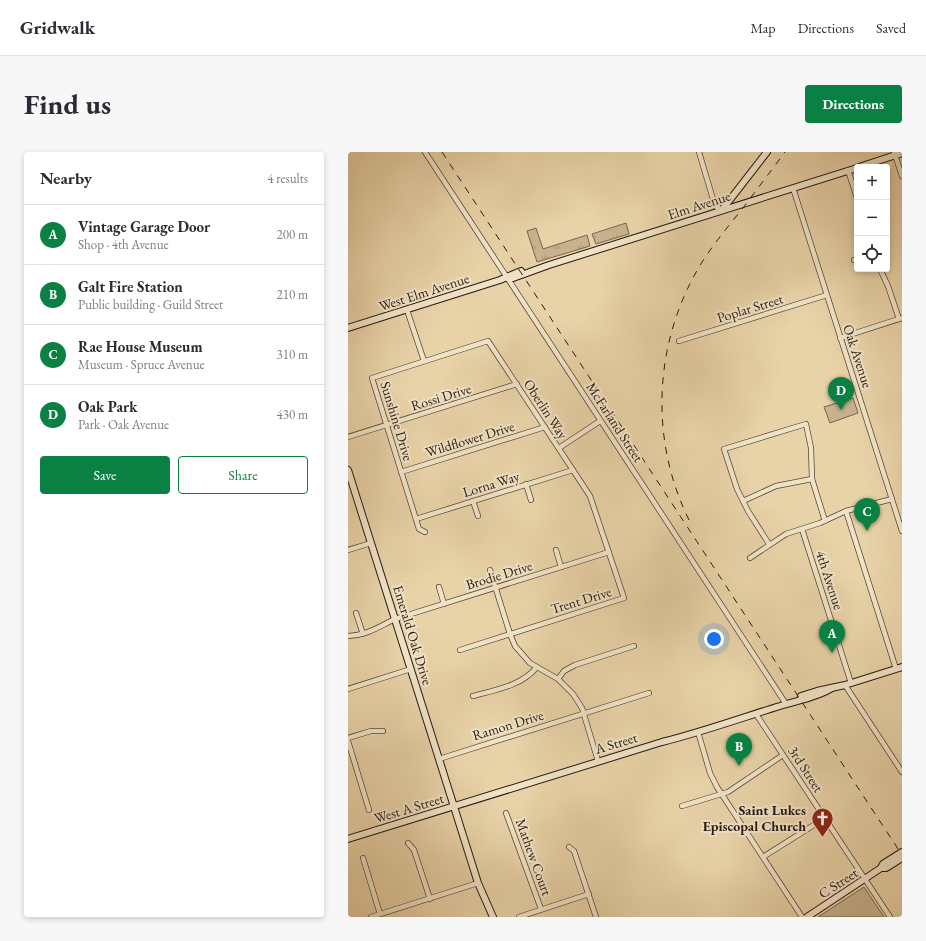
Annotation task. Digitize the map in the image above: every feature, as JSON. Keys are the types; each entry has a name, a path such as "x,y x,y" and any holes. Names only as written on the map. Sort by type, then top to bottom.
{"street":[{"name":"McFarland Street","path":"425,152 786,704"},
{"path":"699,152 715,206 722,210 767,152"},
{"path":"897,154 902,176"},
{"name":"Elm Avenue","path":"867,164 897,154"},
{"name":"Elm Avenue","path":"521,273 854,168"},
{"path":"848,170 854,189"},
{"name":"Oak Avenue","path":"793,188 902,530"},
{"path":"840,338 900,319 881,272"},
{"name":"West Elm Avenue","path":"348,328 507,278 513,278 521,273"},
{"name":"Poplar Street","path":"679,341 827,295"},
{"path":"407,310 424,361"},
{"name":"Sunshine Drive","path":"425,532 419,529 372,378 488,341"},
{"name":"Oberlin Way","path":"488,341 586,489 593,502 598,517"},
{"name":"Rossi Drive","path":"348,437 517,384"},
{"path":"559,448 600,421"},
{"path":"769,544 743,501 733,479 724,449 806,424 811,448 812,479 824,521"},
{"name":"Wildflower Drive","path":"402,472 545,427"},
{"name":"Emerald Oak Drive","path":"348,470 478,883 493,917"},
{"name":"Lorna Way","path":"416,519 573,470"},
{"path":"743,501 776,486 812,479"},
{"path":"526,484 531,500"},
{"path":"750,558 786,534 824,521 846,511 892,500"},
{"path":"473,501 478,516"},
{"path":"846,511 899,668"},
{"name":"Trent Drive","path":"510,634 624,598 598,517"},
{"name":"4th Avenue","path":"802,529 848,684 901,769"},
{"path":"348,550 371,543"},
{"path":"556,550 561,568"},
{"name":"Brodie Drive","path":"348,636 363,634 378,629 395,620 609,552"},
{"path":"490,570 510,634 519,652 530,664 558,679 573,694 583,713 598,762"},
{"path":"439,587 444,604"},
{"path":"356,613 363,634"},
{"path":"460,650 510,634"},
{"path":"558,679 564,671 575,665 634,646"},
{"path":"473,696 527,678 536,668"},
{"name":"A Street","path":"454,807 756,714 786,704 789,700 801,696 848,684 899,668"},
{"path":"348,689 411,669"},
{"name":"Ramon Drive","path":"439,758 649,693"},
{"name":"3rd Street","path":"756,714 890,917"},
{"path":"370,810 348,739 371,731 384,731"},
{"path":"698,732 710,773 721,794 802,917"},
{"path":"682,806 729,791 784,755"},
{"name":"West A Street","path":"348,840 454,807"},
{"name":"Mathew Court","path":"506,813 541,909"},
{"path":"763,857 824,818"},
{"path":"408,843 414,850 430,899"},
{"path":"569,847 574,851 596,917"},
{"name":"C Street","path":"807,917 865,879 881,868 883,864 902,852"},
{"path":"363,858 380,914"},
{"name":"C Street","path":"881,868 886,868 902,858"},
{"path":"371,917 478,883"},
{"path":"519,917 588,894"}],"green space":[{"path":"626,223 629,234 596,244 592,234"},
{"path":"536,228 543,249 587,235 590,246 537,262 527,231"},
{"path":"853,398 858,413 830,423 824,407"},
{"path":"864,887 884,917 818,917"}],"railway":[{"path":"442,152 902,855"},
{"path":"689,520 676,488 667,455 663,422 662,388 666,354 675,321 687,289 704,259 785,152"}],"place":[{"name":"Oak Park","path":"841,410"},
{"name":"Rae House Museum","path":"867,531"},
{"name":"Vintage Garage Door","path":"832,653"},
{"name":"Galt Fire Station","path":"739,766"},
{"name":"Saint Lukes Episcopal Church","path":"822,838"}]}
